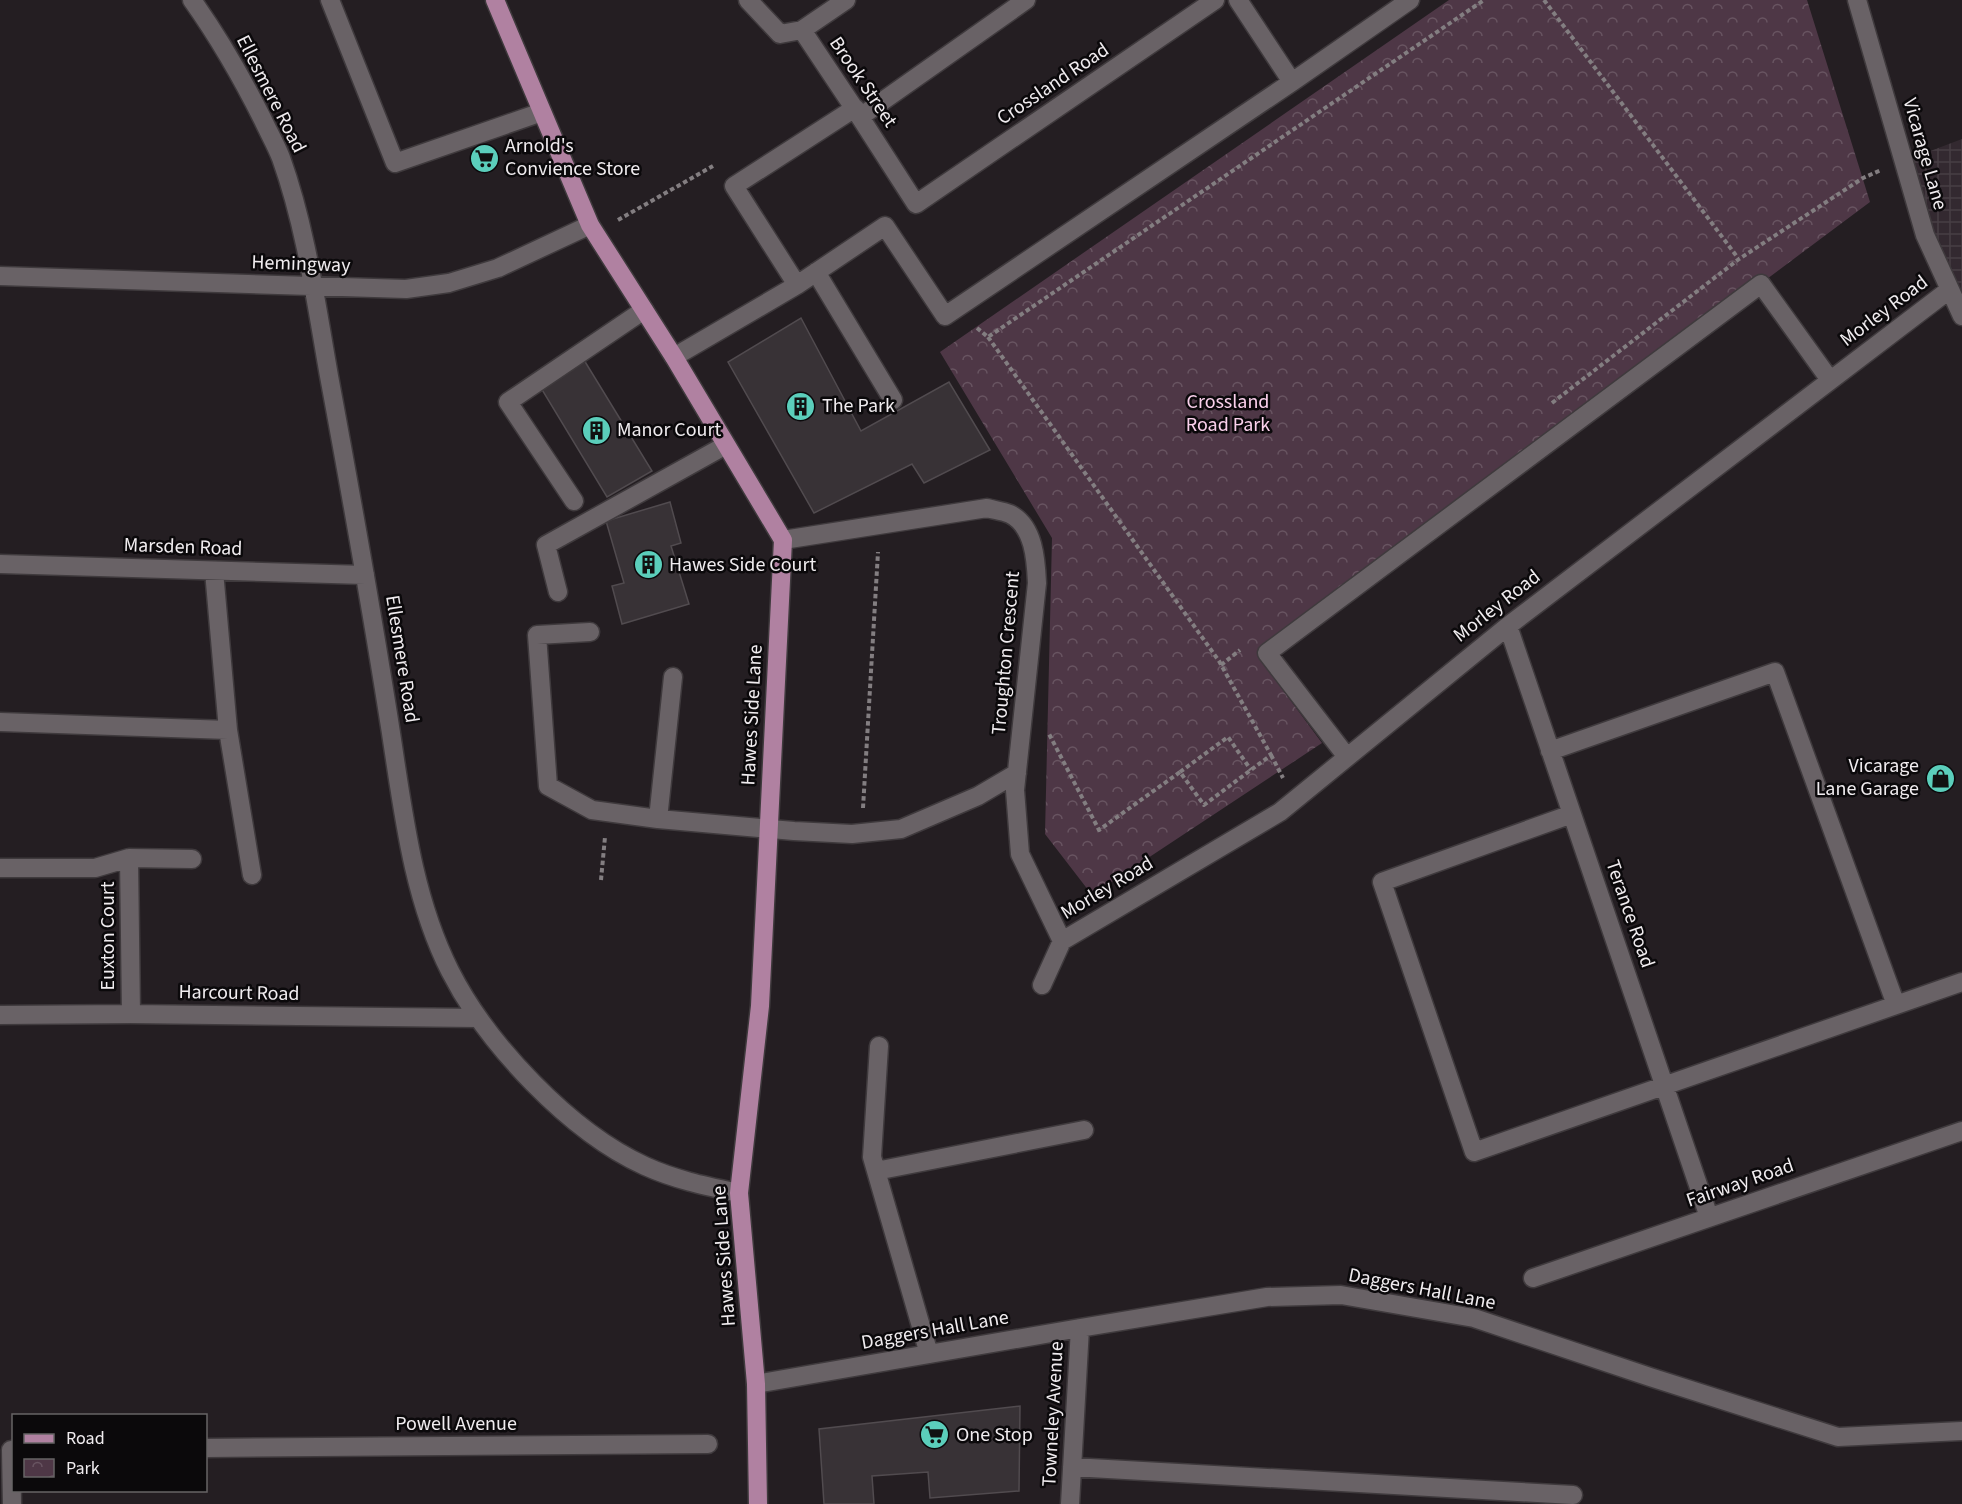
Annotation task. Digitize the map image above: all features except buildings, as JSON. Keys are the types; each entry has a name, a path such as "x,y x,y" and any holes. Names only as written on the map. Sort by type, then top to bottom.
{"main road":[{"path":"495,0 592,229 674,357 783,540"},
{"name":"Hawes Side Lane","path":"758,1504 756,1384 739,1192 760,1005 783,540"}],"street":[{"name":"Ellesmere Road","path":"192,0 246,85 280,156 300,221 365,575 415,868 426,912 449,970 477,1018 518,1068 599,1139 643,1165 688,1183 739,1192"},
{"path":"330,0 395,163 542,112"},
{"path":"748,0 780,34 802,30"},
{"name":"Brook Street","path":"846,0 802,30 858,112 916,204"},
{"path":"797,285 734,186 858,112 1026,0"},
{"name":"Crossland Road","path":"916,204 1215,0"},
{"path":"1238,0 1292,82"},
{"path":"674,357 797,285 885,226 945,316 1410,0"},
{"name":"Vicarage Lane","path":"1857,0 1925,236 1962,316"},
{"name":"Hemingway","path":"0,276 406,289 449,283 498,268 592,229"},
{"path":"816,273 893,400"},
{"path":"1347,758 1267,653 1761,284 1830,380"},
{"name":"Morley Road","path":"1062,940 1280,812 1508,626 1949,290"},
{"path":"574,501 508,402 644,310"},
{"path":"558,592 546,545 726,445"},
{"name":"Troughton Crescent","path":"783,540 987,508 1012,515 1026,529 1036,556 1037,583 1015,790 1020,854 1062,940"},
{"name":"Marsden Road","path":"0,564 365,575"},
{"path":"214,571 227,724 252,875"},
{"name":"Terance Road","path":"1508,626 1709,1217"},
{"path":"590,632 537,635 548,786 592,810 658,819 852,834 901,829 978,796 1017,773"},
{"path":"1550,751 1775,672 1896,1005"},
{"path":"658,819 673,677"},
{"path":"0,722 228,730 227,724"},
{"path":"1572,814 1382,882 1474,1152 1962,982"},
{"name":"Euxton Court","path":"129,858 131,1014"},
{"name":"Euxton Court","path":"0,868 95,868 129,858 192,859"},
{"path":"1042,985 1062,940"},
{"name":"Harcourt Road","path":"0,1015 131,1014 477,1018"},
{"path":"879,1046 872,1157 929,1354"},
{"path":"876,1172 1084,1130"},
{"name":"Fairway Road","path":"1533,1278 1962,1131"},
{"name":"Daggers Hall Lane","path":"756,1384 1267,1298 1341,1295 1474,1318 1838,1437 1962,1431"},
{"name":"Towneley Avenue","path":"1070,1504 1080,1328"},
{"name":"Powell Avenue","path":"207,1448 708,1444"},
{"path":"8,1450 12,1504"},
{"path":"1072,1467 1573,1495"}],"path":[{"path":"988,337 1484,0"},
{"path":"1544,0 1738,259"},
{"path":"592,229 719,163 734,186"},
{"path":"955,309 988,337 1219,661 1271,755 1204,805 1179,772"},
{"path":"861,833 880,524"},
{"path":"1025,696 1047,729 1099,830 1228,737 1251,770"},
{"path":"601,880 605,837"}],"shaded area":[{"path":"1962,139 1962,318 1904,161"}],"green space":[{"name":"Crossland Road Park","path":"1449,0 1807,0 1870,202 1259,658 1322,743 1092,895 1045,834 1052,538 940,352"}],"place":[{"name":"Arnold's Convience Store","path":"484,158"},
{"name":"The Park","path":"801,406"},
{"name":"Manor Court","path":"596,430"},
{"name":"Hawes Side Court","path":"648,565"},
{"name":"Vicarage Lane Garage","path":"1940,778"},
{"name":"One Stop","path":"935,1435"}]}
